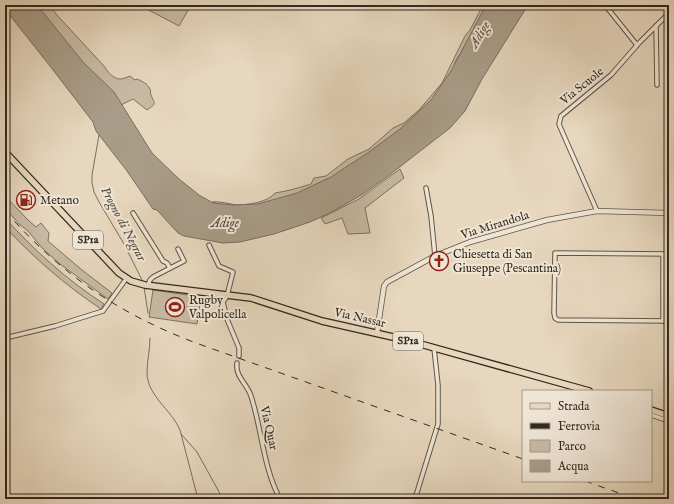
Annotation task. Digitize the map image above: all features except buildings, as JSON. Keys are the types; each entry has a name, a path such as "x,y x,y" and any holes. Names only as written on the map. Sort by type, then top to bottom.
{"main road":[{"name":"Via Nassar","path":"5,152 126,279 147,285 251,298 322,321 377,333 585,390"},
{"path":"652,410 669,416"}],"street":[{"path":"605,5 637,45"},
{"name":"Via Scuole","path":"597,211 561,129 561,116 612,75 637,45 669,13"},
{"path":"656,26 657,85"},
{"path":"426,188 431,216 435,256"},
{"name":"Via Mirandola","path":"377,333 384,286 387,282 435,256 470,242 547,220 597,211 669,213"},
{"path":"133,213 163,261 167,263 170,268"},
{"path":"209,245 219,266 233,272 227,296 223,302 227,319 239,348 239,356"},
{"path":"147,285 153,277 184,261 178,249"},
{"path":"669,254 555,253 554,313 555,318 558,320 669,321"},
{"path":"663,254 663,321"},
{"path":"5,338 55,326 103,311 126,279"},
{"path":"416,499 438,424 438,385 434,348"},
{"name":"Via Quar","path":"237,362 237,373 250,394 268,469 280,499"},
{"path":"652,415 669,421"}],"green space":[{"path":"36,5 50,5 56,14 117,79 130,76 135,80 137,79 146,84 149,87 154,105 147,110 133,99 121,105 68,47"},
{"path":"139,5 191,5 179,26"},
{"path":"483,5 490,5 455,62 452,75 404,133 307,193 236,210 212,202 237,205 252,204 263,201 275,193 311,184 314,178 326,176 348,159 369,149 393,128 404,123 419,110 442,83 465,36 470,30"},
{"path":"400,169 404,178 365,208 370,233 348,234 342,218 325,224 321,218 359,199"},
{"path":"5,196 36,227 41,223 49,233 48,241 112,293 108,299 60,264 42,248 28,231 19,224 5,208"},
{"path":"5,218 52,264 90,295 104,304 101,309 62,281 27,250 5,227"},
{"name":"Rugby Valpolicella","path":"153,290 201,297 197,324 149,317"}],"water":[{"name":"Adige","path":"5,5 37,5 83,62 114,92 152,153 179,179 199,195 213,203 233,205 258,204 297,193 331,177 369,152 400,129 431,100 451,71 486,5 528,5 482,79 465,111 450,128 363,194 332,212 310,222 274,234 240,242 223,243 184,236 178,233 157,210 153,209 127,171 96,131 93,122 8,13"}],"waterway":[{"name":"Progno di Negrar","path":"99,135 92,175 94,192 124,244 143,282"},
{"name":"Progno di Negrar","path":"144,287 148,313"},
{"name":"Progno di Negrar","path":"150,338 147,368 148,381 155,395 171,415 180,430 198,499"},
{"path":"181,434 197,452 223,499"}],"railway":[{"path":"5,211 26,234 69,273 116,305 141,319 196,343 522,459"},
{"path":"588,482 636,499"}],"place":[{"name":"Metano","path":"26,200"},
{"name":"Chiesetta di San Giuseppe (Pescantina)","path":"439,261"},
{"name":"Rugby Valpolicella","path":"175,307"}]}
